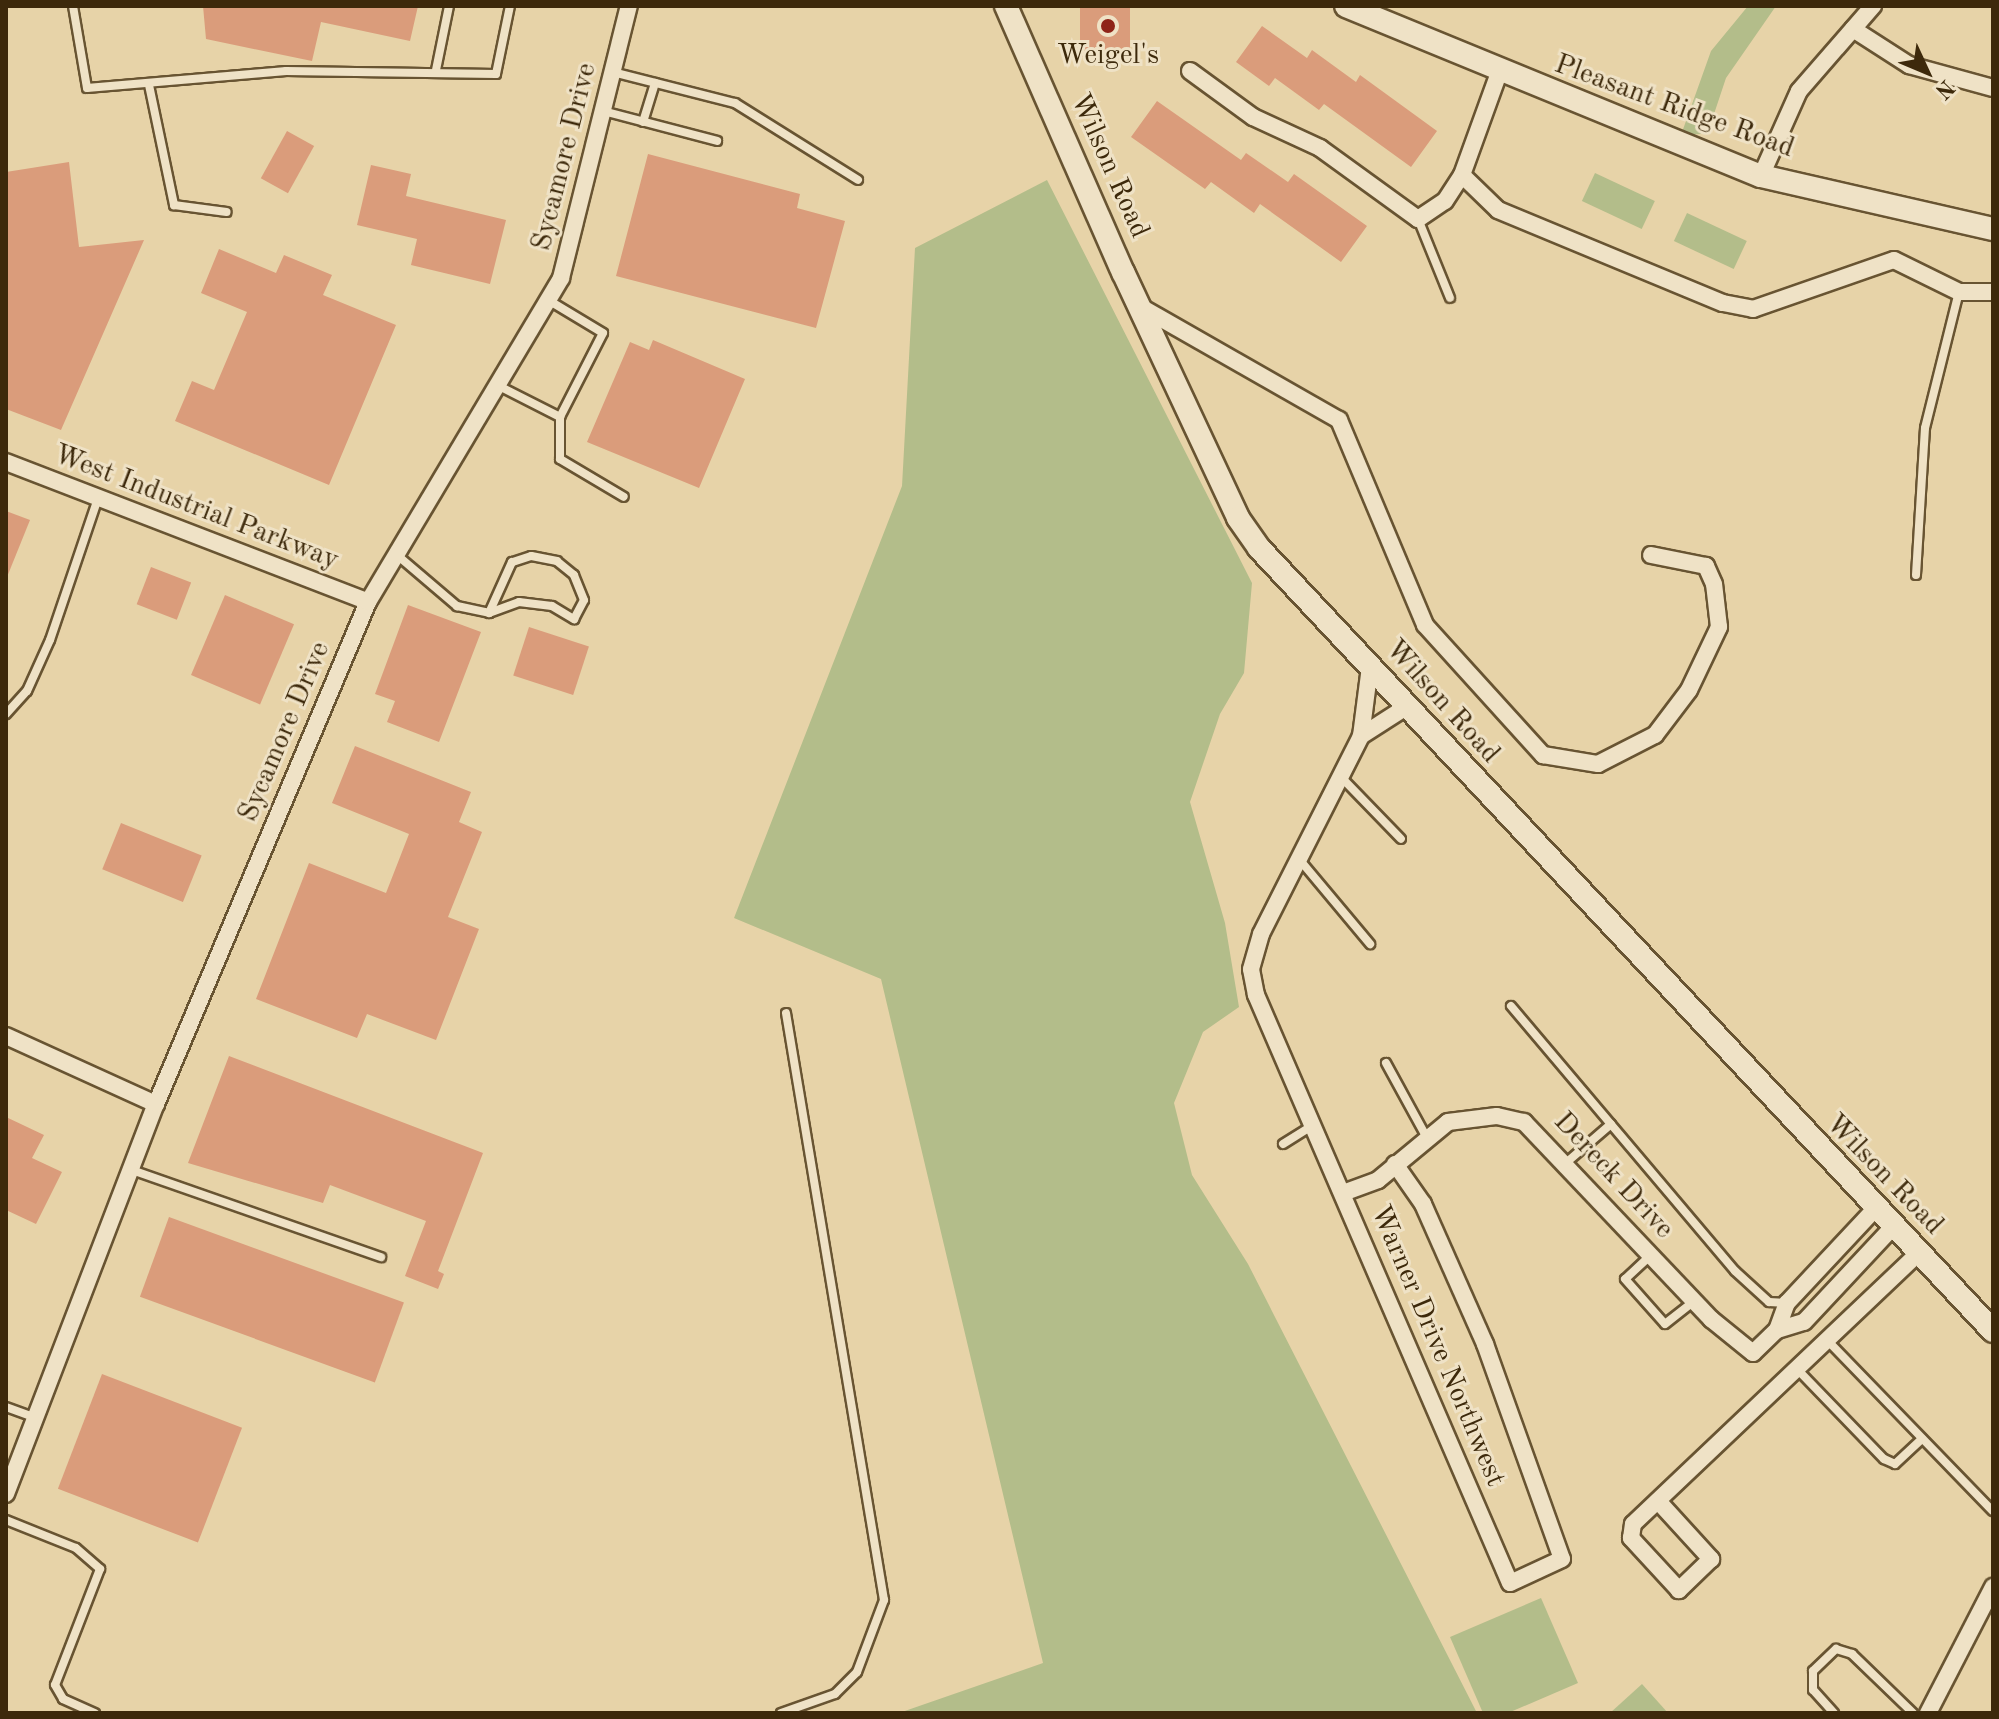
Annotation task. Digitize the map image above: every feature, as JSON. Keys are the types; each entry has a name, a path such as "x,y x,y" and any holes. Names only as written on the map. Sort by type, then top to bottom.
{"street":[{"name":"Sycamore Drive","path":"6,1494 156,1104 368,602 561,278 629,6"},
{"name":"Wilson Road","path":"1006,6 1139,306 1238,518 1406,707 1993,1331"},
{"name":"Pleasant Ridge Road","path":"1346,6 1499,73 1761,176 1993,229"},
{"path":"1761,176 1799,91 1873,6"},
{"path":"1853,29 1909,65 1993,88"},
{"path":"1190,71 1253,117 1320,148 1418,219 1445,201 1462,175 1499,73"},
{"path":"1462,175 1511,217 1723,303 1753,309 1894,260 1959,292 1993,292"},
{"path":"1139,306 1339,420 1425,625 1543,755 1598,764 1655,735 1685,699 1719,627 1714,584 1706,566 1651,555"},
{"name":"West Industrial Parkway","path":"6,462 368,602"},
{"path":"1361,736 1370,667"},
{"path":"1361,736 1406,707"},
{"name":"Warner Drive Northwest","path":"1361,736 1299,859 1251,969 1313,1125 1510,1583 1562,1559 1485,1344 1423,1204 1395,1164"},
{"path":"6,1036 156,1104"},
{"name":"Dereck Drive","path":"1343,1193 1378,1180 1427,1138 1464,1117 1497,1116 1524,1122 1567,1162 1694,1301 1753,1353 1777,1330 1804,1322 1893,1227"},
{"path":"1777,1330 1787,1303 1875,1209"},
{"path":"1658,1501 1711,1559 1679,1590 1631,1538 1633,1524 1918,1254"},
{"path":"1928,1713 1993,1587"}],"lane":[{"path":"73,6 87,88 286,71 436,70 496,74 510,6"},
{"path":"436,70 449,6"},
{"path":"612,72 735,103 858,180"},
{"path":"643,122 655,83"},
{"path":"149,85 174,205 227,212"},
{"path":"602,111 717,141"},
{"path":"1418,219 1450,298"},
{"path":"1916,575 1925,428 1959,292"},
{"path":"548,300 603,333 560,417 560,459 624,497"},
{"path":"497,385 560,417"},
{"path":"6,714 27,691 50,640 98,498"},
{"path":"396,555 457,606 489,613 519,602 552,606 574,619 584,600 574,575 557,561 531,556 512,562 489,613"},
{"path":"1340,777 1401,839"},
{"path":"1299,859 1370,944"},
{"path":"1511,1006 1735,1271 1769,1302 1787,1303"},
{"path":"781,1713 835,1694 857,1672 884,1600 786,1013"},
{"path":"1386,1063 1427,1138"},
{"path":"1567,1162 1611,1124"},
{"path":"1283,1144 1313,1125"},
{"path":"131,1170 381,1257"},
{"path":"1651,1254 1625,1279 1665,1324 1694,1301"},
{"path":"1827,1340 1993,1511"},
{"path":"1797,1369 1884,1459 1895,1464 1922,1439"},
{"path":"6,1407 34,1417"},
{"path":"6,1520 76,1548 100,1569 55,1685 63,1699 95,1713"},
{"path":"1834,1713 1813,1690 1813,1671 1836,1649 1852,1654 1913,1713"}],"green space":[{"path":"1748,6 1776,6 1726,78 1711,123 1701,134 1681,135 1711,51"},
{"path":"1595,173 1655,201 1642,229 1582,201"},
{"path":"1047,180 1252,583 1244,673 1220,714 1190,802 1225,923 1239,1007 1203,1032 1174,1103 1192,1175 1248,1264 1477,1713 899,1713 1043,1663 881,979 734,918 902,486 915,248"},
{"path":"1687,213 1747,241 1734,269 1674,241"},
{"path":"1541,1598 1578,1683 1508,1713 1483,1713 1450,1637"},
{"path":"1642,1684 1668,1713 1610,1713"}],"building":[{"path":"203,6 418,6 410,41 321,22 312,61 206,39"},
{"path":"1080,6 1130,6 1130,57 1080,57"},
{"path":"1262,26 1307,58 1312,50 1356,82 1360,75 1437,131 1411,167 1324,104 1319,110 1275,78 1269,86 1236,62"},
{"path":"1157,101 1241,160 1246,153 1288,182 1294,174 1367,226 1341,262 1260,204 1254,213 1211,182 1205,189 1131,137"},
{"path":"287,131 314,146 288,193 261,178"},
{"path":"648,154 800,194 797,208 845,221 816,328 616,276"},
{"path":"69,162 79,247 144,240 61,430 6,409 6,172"},
{"path":"371,165 411,174 406,196 506,220 490,284 411,265 417,239 357,225"},
{"path":"219,249 276,273 284,255 332,275 323,295 396,325 329,485 175,421 192,381 214,390 247,312 201,293"},
{"path":"653,340 745,379 699,488 587,442 630,342 649,350"},
{"path":"6,511 30,520 7,577 6,577"},
{"path":"151,567 191,582 177,620 137,604"},
{"path":"225,595 294,624 260,704 191,675"},
{"path":"408,605 481,632 439,742 387,722 395,701 375,694"},
{"path":"529,627 589,646 573,695 513,676"},
{"path":"355,746 471,792 459,822 482,832 448,917 479,929 436,1040 367,1014 357,1038 256,999 309,863 386,893 409,834 332,803"},
{"path":"121,823 202,856 183,902 102,869"},
{"path":"229,1056 483,1153 438,1271 444,1274 438,1289 405,1276 426,1221 330,1185 323,1203 188,1163"},
{"path":"6,1117 44,1135 32,1158 62,1172 36,1224 6,1210"},
{"path":"169,1217 404,1303 375,1382 140,1297"},
{"path":"102,1374 242,1428 198,1543 58,1489"}],"place":[{"name":"Weigel's","path":"1108,26"}]}
